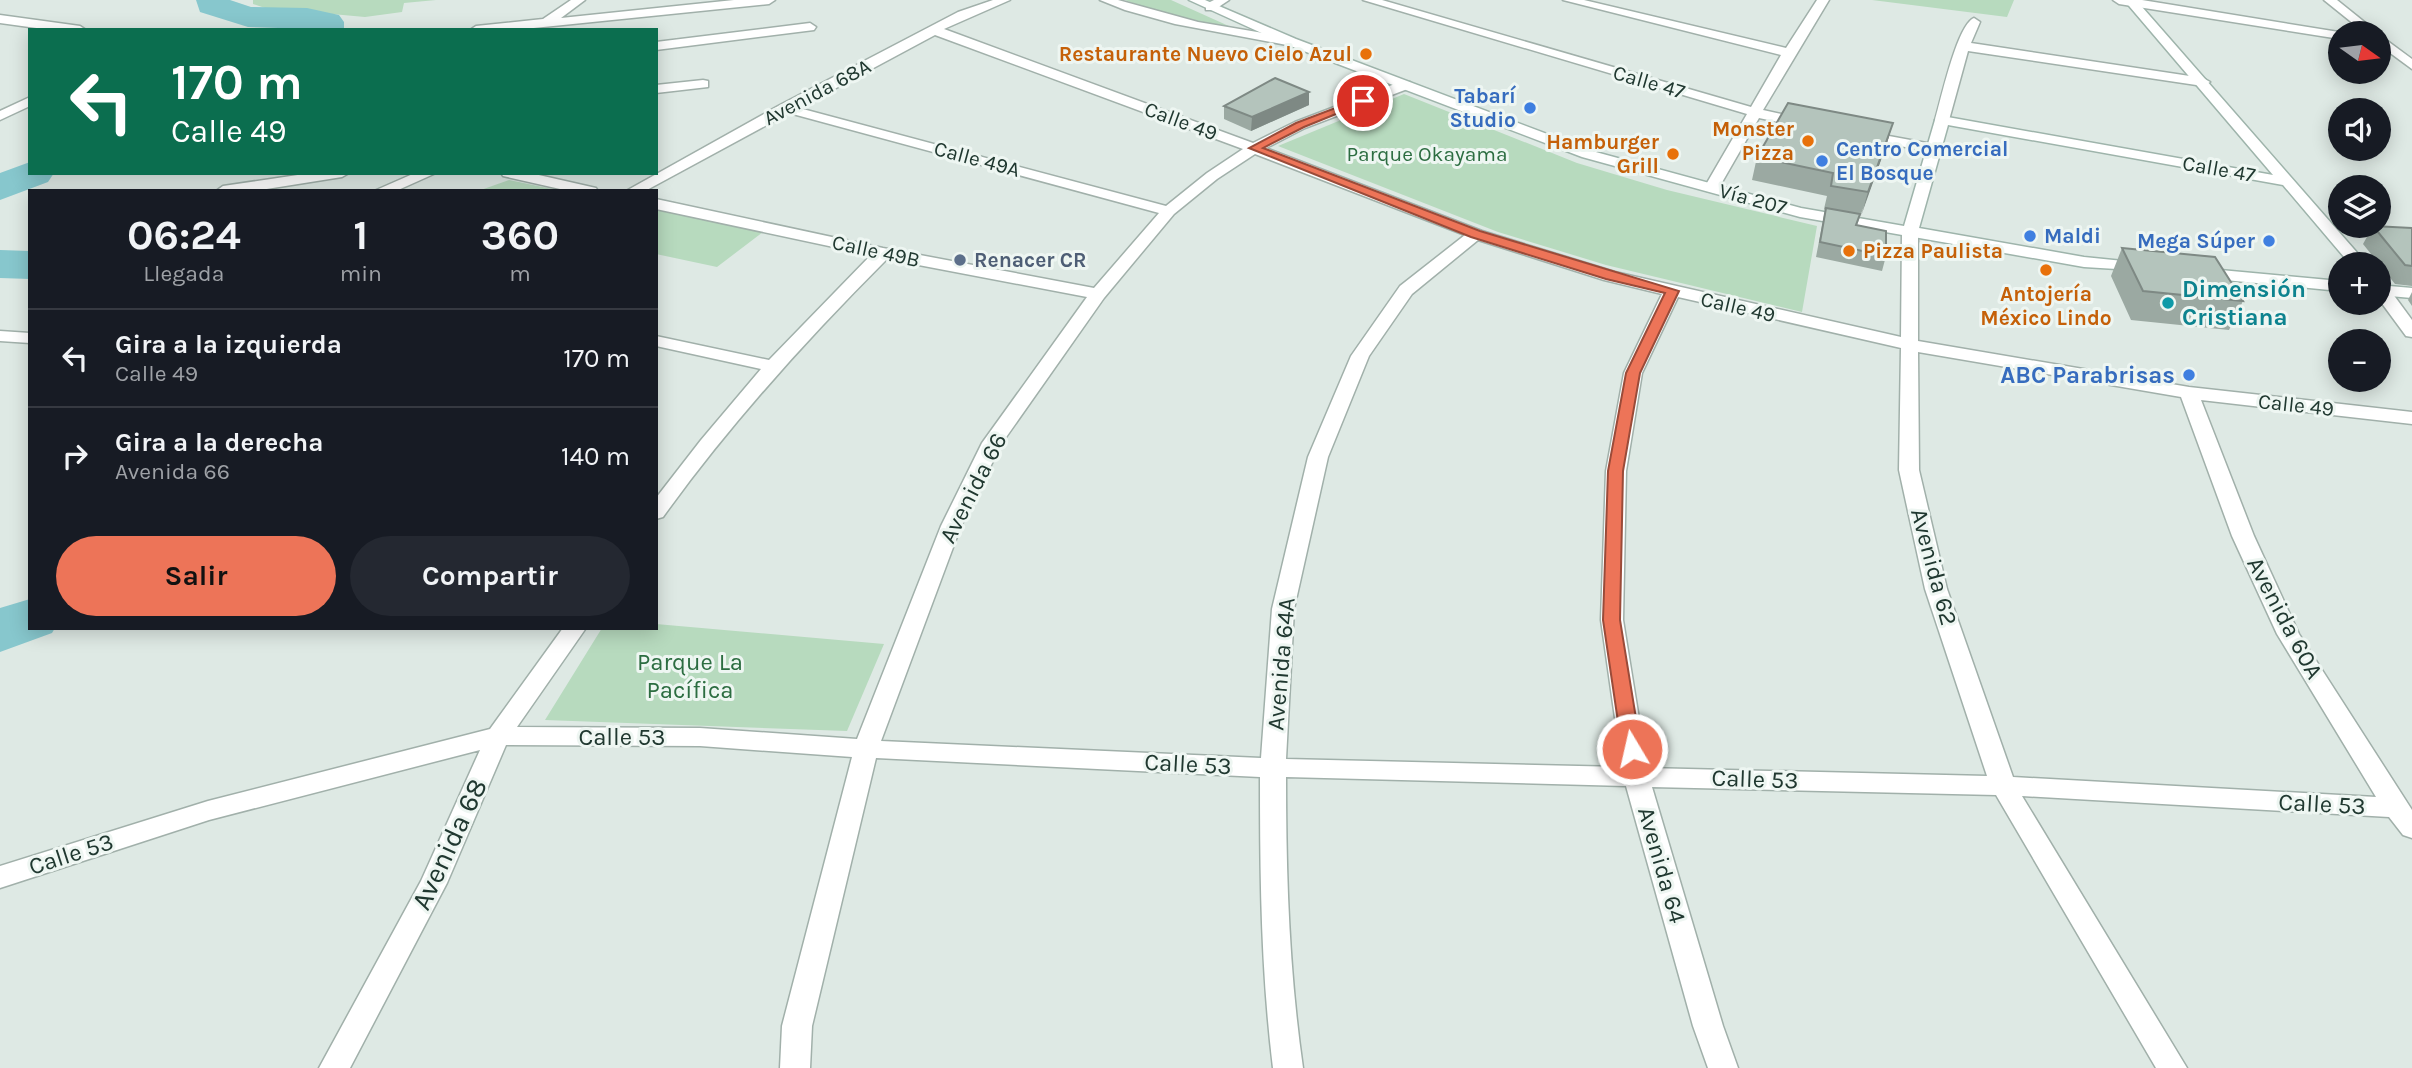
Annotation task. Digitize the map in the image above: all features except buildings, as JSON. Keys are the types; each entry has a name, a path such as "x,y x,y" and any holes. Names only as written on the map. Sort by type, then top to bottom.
{"street":[{"path":"540,26 579,0"},
{"path":"508,28 769,0"},
{"name":"Avenida 68A","path":"637,189 962,15 1004,0"},
{"path":"1106,0 1143,13 1203,28 1292,42"},
{"name":"Vía 207","path":"1195,0 1216,3 1292,42 1587,154 1800,212 2084,262 2328,285"},
{"name":"Calle 47","path":"1369,0 1757,113 1818,126"},
{"path":"1569,0 1789,53"},
{"path":"2330,0 2356,21"},
{"path":"1712,188 1820,1"},
{"path":"2127,1 2328,33"},
{"path":"2127,1 2203,82 2349,252"},
{"path":"0,19 65,28"},
{"name":"Avenida 62","path":"1974,22 1963,46 1932,148 1910,233 1909,470 1936,589 2003,786 2172,1068"},
{"path":"658,46 810,27"},
{"name":"Calle 49","path":"934,30 1254,148 1476,234 1610,276 1911,345 2189,393 2412,418"},
{"path":"2391,42 2412,46"},
{"path":"1963,46 2203,82"},
{"path":"2391,49 2412,65"},
{"path":"658,89 704,84"},
{"name":"Avenida 66","path":"795,1068 797,1026 866,749 951,526 992,443 1097,294 1169,211 1212,176 1254,148 1300,125 1405,85"},
{"path":"0,115 28,103"},
{"name":"Calle 49A","path":"785,108 1169,211"},
{"name":"Calle 47","path":"1942,120 2290,182"},
{"path":"1842,131 1932,148"},
{"path":"236,189 329,175"},
{"path":"386,189 424,175"},
{"path":"517,175 582,189"},
{"name":"Calle 49B","path":"658,204 883,253 1097,294"},
{"name":"Avenida 64A","path":"1288,1068 1278,993 1273,873 1273,768 1283,609 1318,457 1360,356 1406,290 1476,234"},
{"path":"658,510 695,458 771,366 883,253"},
{"path":"2391,290 2412,293"},
{"name":"Avenida 64","path":"1672,291 1633,373 1616,471 1612,620 1636,775 1708,1026 1723,1068"},
{"path":"2391,305 2412,332"},
{"path":"0,349 15,337"},
{"path":"658,341 771,366"},
{"name":"Avenida 60A","path":"2189,393 2243,536 2288,634 2404,818"},
{"name":"Avenida 68","path":"334,1068 434,883 498,736 574,630"},
{"name":"Calle 53","path":"0,877 208,811 498,736 700,737 866,749 1273,768 2003,786 2404,818"}],"green space":[{"path":"253,0 436,0 404,3 402,12 365,17 265,8 253,4"},
{"path":"1125,0 1171,0 1231,27 1177,17"},
{"path":"1872,0 2014,0 2007,17"},
{"name":"Parque Okayama","path":"1404,94 1577,163 1667,190 1817,226 1802,312 1606,265 1498,232 1278,146"},
{"path":"509,180 552,189 484,189"},
{"path":"658,210 763,232 717,267 658,254"},
{"name":"Parque La Pacífica","path":"658,624 884,644 847,731 545,720 601,630 658,630"}],"waterway":[{"path":"212,0 212,5 248,17 307,18 327,22 327,28"},
{"path":"0,188 29,175"},
{"path":"0,264 28,265"},
{"path":"0,631 28,620"}],"place":[{"name":"Restaurante Nuevo Cielo Azul","path":"1366,54"},
{"name":"Tabarí Studio","path":"1530,108"},
{"name":"Monster Pizza","path":"1808,141"},
{"name":"Hamburger Grill","path":"1673,154"},
{"name":"Centro Comercial El Bosque","path":"1822,161"},
{"name":"Maldi","path":"2030,236"},
{"name":"Mega Súper","path":"2269,241"},
{"name":"Pizza Paulista","path":"1849,251"},
{"name":"Renacer CR","path":"960,260"},
{"name":"Antojería México Lindo","path":"2046,270"},
{"name":"Dimensión Cristiana","path":"2168,303"},
{"name":"ABC Parabrisas","path":"2189,375"}],"route":[{"path":"1363,101 1300,125 1254,148 1476,234 1610,276 1672,291 1633,373 1616,471 1612,620 1632,749"}]}
